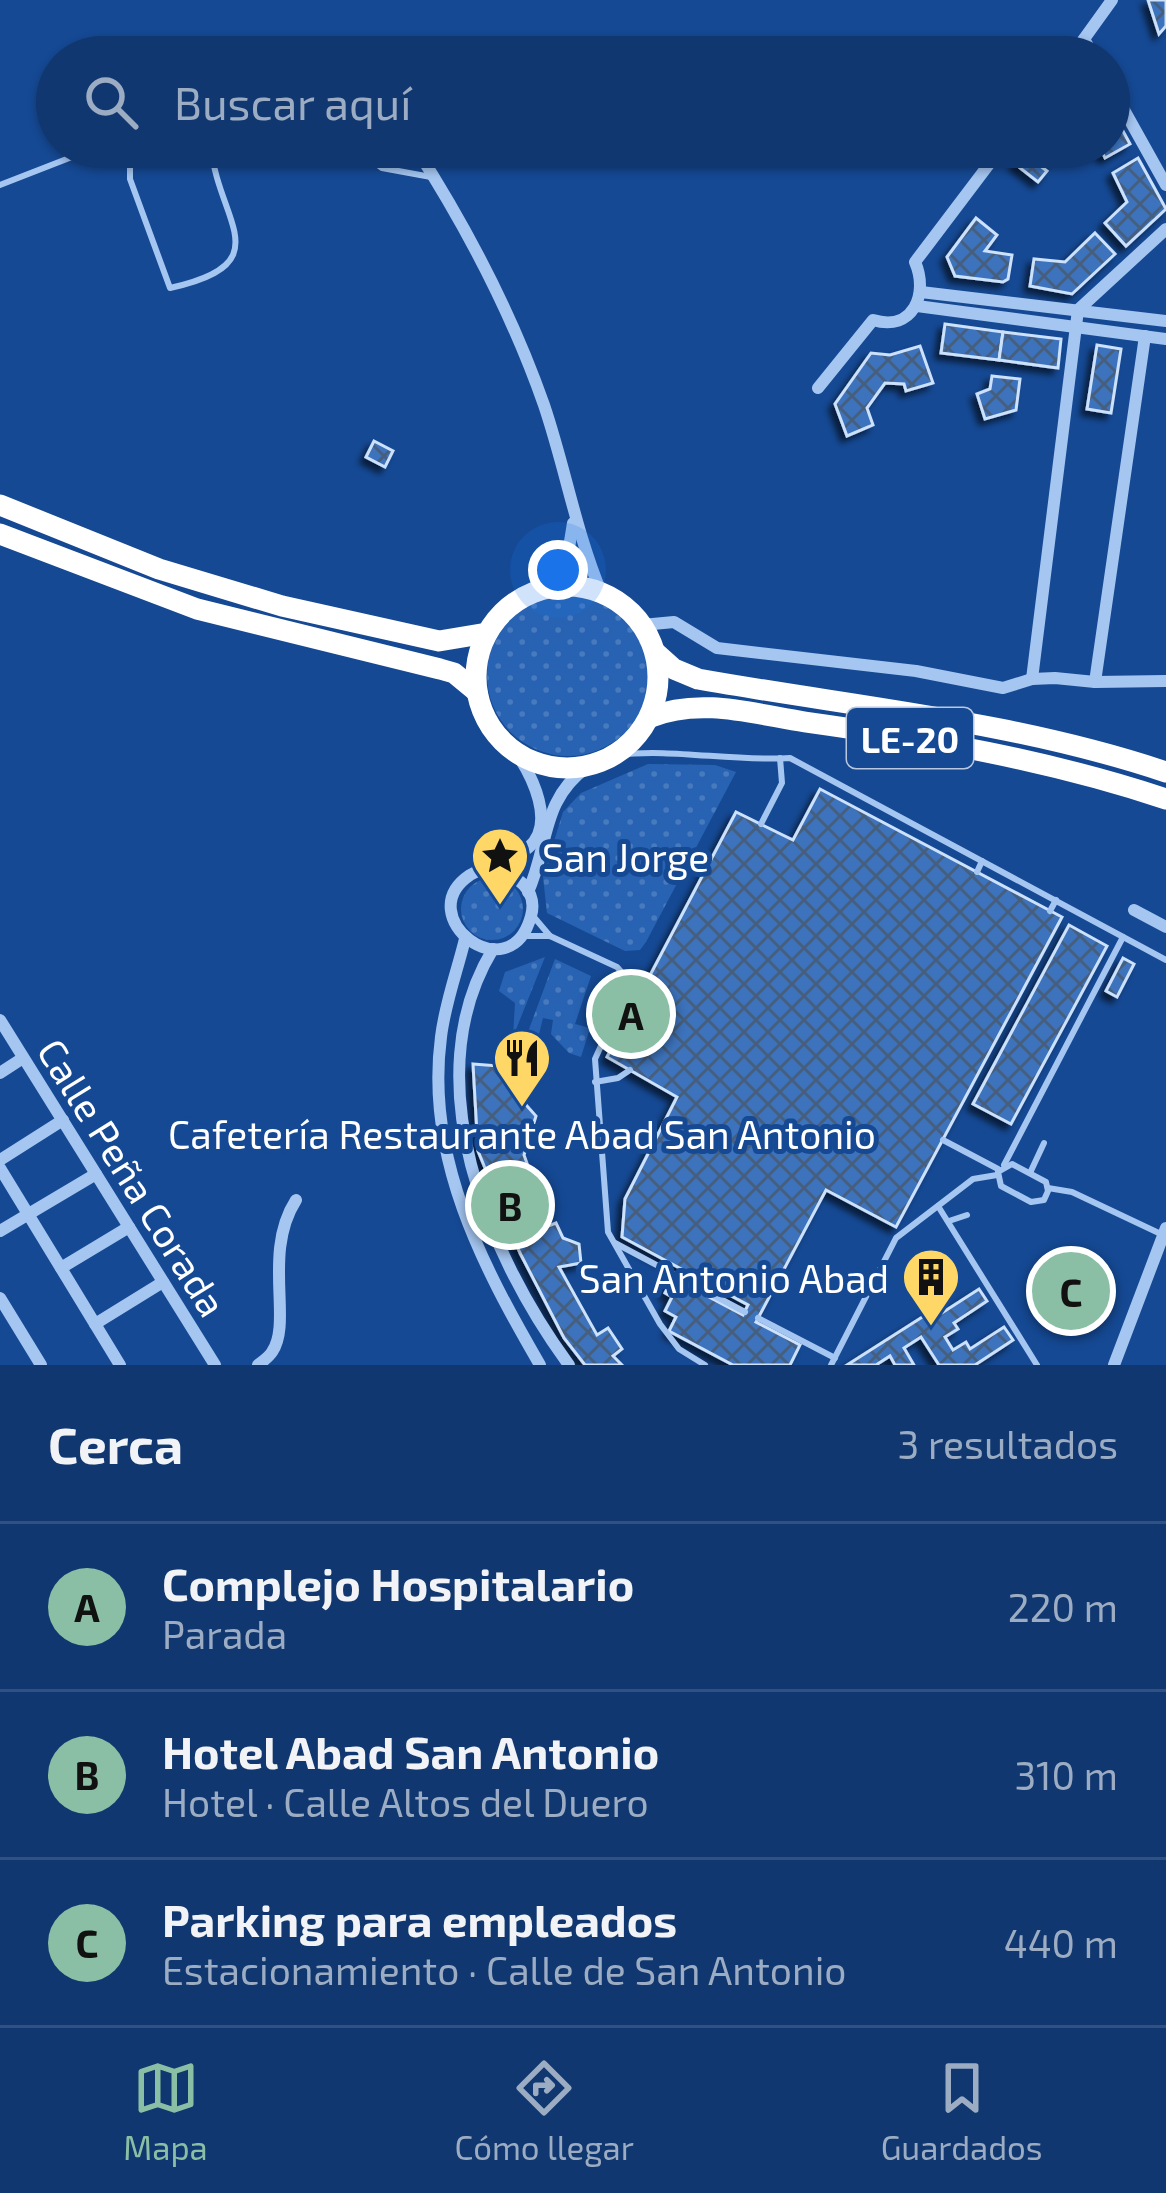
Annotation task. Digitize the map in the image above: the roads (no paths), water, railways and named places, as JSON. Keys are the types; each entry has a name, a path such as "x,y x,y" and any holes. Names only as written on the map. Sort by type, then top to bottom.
{"highway":[{"path":"0,505 158,569 282,607 439,641 487,632"},
{"path":"0,534 197,609 454,673 477,692"},
{"path":"550,587 601,592 631,611 656,652 659,685 651,717 617,755 587,767 551,767 517,754 497,736 477,692 477,661 487,632 512,604 550,587"},
{"name":"LE-20","path":"656,652 674,668 698,679 971,722 1084,747 1166,772"},
{"name":"LE-20","path":"651,717 693,706 848,728 1023,759 1166,799"}],"street":[{"path":"1086,36 1112,0"},
{"path":"1130,121 1166,185"},
{"path":"429,168 485,266 521,344 601,592"},
{"path":"818,388 873,320 901,321 919,299 922,277 915,262 986,168"},
{"path":"1078,310 1166,229"},
{"path":"919,299 1078,310 1166,322"},
{"path":"919,299 1166,339"},
{"path":"1032,679 1078,310"},
{"path":"1094,682 1144,336"},
{"path":"550,587 568,554 574,504"},
{"path":"642,625 674,622 717,648 916,671 1003,688 1032,679 1166,681"},
{"path":"493,950 465,939 454,921 453,901 462,883 530,847 537,836 538,793 517,754"},
{"path":"528,892 552,806 572,778 587,767"},
{"path":"478,871 502,870 522,882 532,914 522,936 493,950 472,996 462,1049 468,1152 495,1234 519,1285 568,1365"},
{"path":"1134,910 1166,927"},
{"path":"465,939 440,1042 446,1155 483,1260 540,1365"},
{"name":"Calle Peña Corada","path":"0,1020 215,1365"},
{"path":"0,1073 23,1058"},
{"path":"62,1120 0,1164 120,1365"},
{"path":"0,1231 96,1174"},
{"path":"258,1365 274,1350 279,1333 280,1231 296,1201"},
{"path":"61,1268 129,1227"},
{"path":"1114,1365 1164,1232"},
{"path":"94,1324 163,1282"},
{"path":"0,1298 8,1326 41,1365"}],"lane":[{"path":"0,185 44,168"},
{"path":"131,168 130,179 170,289 220,273 236,252 236,235 214,168"},
{"path":"382,168 435,177"},
{"path":"617,755 797,762 1166,960"},
{"path":"760,824 782,783 780,758"},
{"path":"976,872 982,861"},
{"path":"1050,911 1056,900"},
{"path":"532,914 550,936"},
{"path":"522,936 550,936 616,967 626,977 626,991 598,1046 594,1082 612,1241 673,1342 705,1365"},
{"path":"758,1318 833,1362 896,1238 980,1175 1000,1170 1012,1164 1043,1180 1048,1188 1045,1199 1031,1202 1001,1186 1000,1170 1123,937"},
{"path":"594,1082 618,1078 630,1070"},
{"path":"943,1140 1000,1170"},
{"path":"1030,1173 1044,1143"},
{"path":"1048,1188 1072,1192 1164,1232"},
{"path":"938,1206 1037,1365"},
{"path":"949,1220 967,1215"},
{"path":"612,1241 745,1312"}],"place":[{"name":"San Jorge","path":"500,907"},
{"name":"Complejo Hospitalario","path":"631,1014"},
{"name":"Cafetería Restaurante Abad San Antonio","path":"522,1109"},
{"name":"Hotel Abad San Antonio","path":"510,1205"},
{"name":"Parking para empleados","path":"1071,1291"},
{"name":"San Antonio Abad","path":"931,1328"}]}
